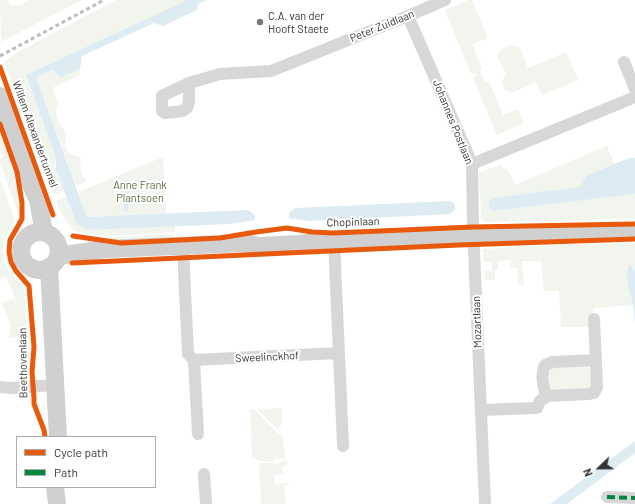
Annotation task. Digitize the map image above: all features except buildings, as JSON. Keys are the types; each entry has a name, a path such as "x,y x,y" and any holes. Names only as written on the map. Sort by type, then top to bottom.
{"main road":[{"name":"Willem Alexandertunnel","path":"0,96 30,183 38,200 46,250"},
{"name":"Chopinlaan","path":"46,250 183,247 245,243 259,239 279,237 334,240 473,234 635,231"},
{"path":"46,250 52,385 52,436"},
{"path":"52,385 58,436"},
{"path":"55,488 58,504"},
{"path":"63,488 63,504"}],"street":[{"name":"Peter Zuidlaan","path":"189,83 220,74 271,71 445,0"},
{"name":"Johannes Postlaan","path":"408,16 472,164 473,234"},
{"path":"624,62 635,89"},
{"path":"472,164 635,98"},
{"name":"Mozartlaan","path":"473,234 485,504"},
{"path":"334,240 343,446"},
{"path":"183,247 188,354 194,360 198,434"},
{"path":"481,410 537,408 540,401 547,396 594,393 597,387 594,319"},
{"name":"Sweelinckhof","path":"194,360 339,353"},
{"path":"547,396 544,391 543,377 545,365 552,362 596,360"},
{"path":"0,387 10,388 52,385"},
{"path":"204,474 206,504"},
{"path":"607,497 635,498"}],"green space":[{"path":"0,0 7,0 10,5 19,6 28,0 82,0 1,42"},
{"path":"116,0 187,0 26,75 56,158 55,169 64,191 54,195 4,62 16,53"},
{"path":"468,0 472,0 487,36 486,39 472,44 482,68 480,71 485,82 490,84 503,115 518,109 524,123 497,135 473,78 477,76 475,73 471,74 445,10"},
{"path":"512,45 520,48 528,68 566,52 578,80 542,95 536,82 512,93 505,90 502,82 506,73 497,57 500,50"},
{"path":"80,69 80,75 54,87 53,90 58,104 56,112 59,124 66,134 65,144 68,153 80,157 81,173 87,182 76,186 36,77 52,70 61,77"},
{"path":"0,131 13,172 18,193 20,214 18,214 0,163 0,158 3,157 0,149"},
{"path":"607,146 614,164 587,175 580,187 492,198 490,210 494,211 635,194 635,219 484,222 481,219 479,173 501,164 504,169 507,168 515,185"},
{"name":"Anne Frank Plantsoen","path":"163,157 166,214 89,217 86,215 78,192"},
{"path":"0,179 14,218 4,241 3,255 9,271 24,289 27,336 9,338 11,326 2,303 15,298 6,276 0,278"},
{"path":"67,197 75,219 87,230 175,226 175,232 110,236 85,234 73,229 61,213 56,201"},
{"path":"175,234 171,239 122,241 100,238"},
{"path":"635,243 635,272 631,265 628,277 628,286 633,305 593,308 590,325 588,327 561,327 559,291 544,291 541,261 522,261 524,285 518,285 517,268 510,267 510,260 498,261 498,270 495,270 495,280 485,280 484,271 492,271 492,262 484,262 483,249 571,244"},
{"path":"586,365 590,369 592,387 588,391 550,390 549,370 552,366"},
{"path":"282,408 282,424 278,430 257,409"},
{"path":"250,409 255,409 269,425 283,437 285,458 276,458 273,461 259,461 252,456"},
{"path":"286,460 288,464 283,466 283,474 274,475 275,485 288,483 289,485 284,485 286,504 261,504 259,463 277,464"}],"shaded area":[{"path":"187,0 207,0 198,4 197,10 163,26 154,23 82,56 80,69 61,77 52,70 36,77 86,215 89,217 248,210 255,215 255,220 229,224 87,230 77,224 75,220 56,171 56,158 26,75"},
{"path":"629,158 635,158 635,194 494,211 490,210 488,202 492,198 580,187 587,175"},
{"path":"126,180 133,182 129,186 128,210 126,212 124,210 125,187 121,186 120,181"},
{"path":"451,201 455,208 450,214 309,221 289,218 289,213 295,208"},
{"path":"629,265 631,265 635,272 635,323 633,303 627,281"},
{"path":"635,441 635,453 567,504 550,504"}],"railway":[{"path":"0,56 104,0"}],"marked path":[{"path":"607,497 635,498"}],"cycle path":[{"path":"0,67 53,215"},
{"name":"Beethovenlaan","path":"0,124 17,172 22,203 22,219 10,240 9,252 11,262 16,271 29,286 34,347 32,372 34,404 45,436"},
{"path":"73,236 121,243 220,238 287,228 312,232 333,233 473,227 635,224"},
{"path":"72,263 459,245 635,239"}],"place":[{"name":"C.A. van der Hooft Staete","path":"260,22"}]}
